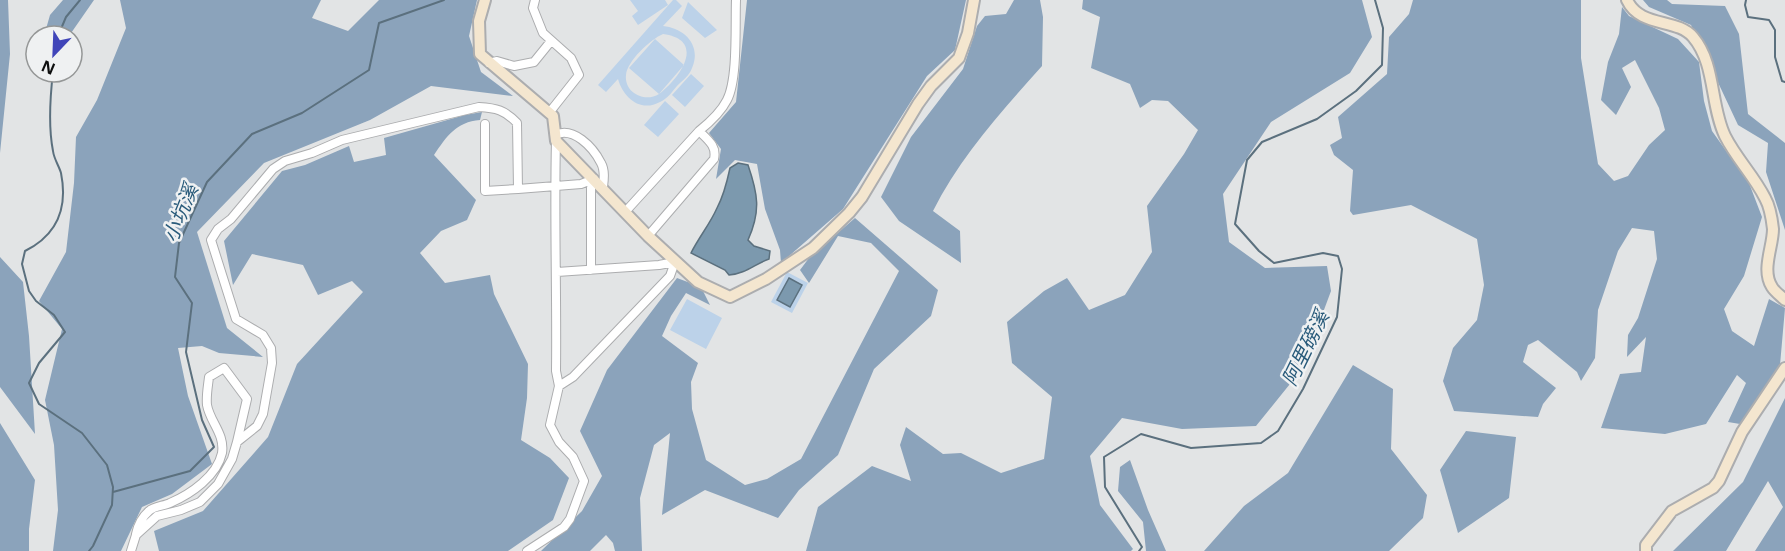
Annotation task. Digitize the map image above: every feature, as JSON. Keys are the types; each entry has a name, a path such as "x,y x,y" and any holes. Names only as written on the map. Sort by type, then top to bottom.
{"street":[{"path":"485,0 479,21 480,54 553,116 556,138 556,371 559,386 550,425 559,442 573,458 584,481 570,519 564,527 527,551"},
{"path":"535,0 533,8 543,33 571,58 579,75 549,113"},
{"path":"626,211 699,131 711,121 728,99 734,72 736,0"},
{"path":"556,138 675,262 698,282 730,297 766,279 813,248 849,213 862,197 918,104 931,86 959,58 968,33 974,0"},
{"path":"1627,0 1632,10 1657,22 1684,30 1692,36 1699,47 1709,69 1712,91 1725,135 1766,199 1773,228 1768,270 1772,286 1785,300"},
{"path":"489,63 497,61 514,66 534,62 551,41"},
{"path":"237,442 257,426 263,414 273,363 271,348 263,335 236,319 211,240 218,229 231,219 273,169 285,161 312,153 342,140 479,107 497,108 517,123 518,189"},
{"path":"484,124 484,191 581,184 594,178"},
{"path":"648,236 714,159 715,152 712,144 699,131"},
{"path":"556,138 564,132 574,134 590,148 601,163 604,174 603,187"},
{"path":"591,270 591,188 594,178"},
{"path":"557,272 675,262"},
{"path":"559,386 573,378 670,276 675,262"},
{"path":"131,551 138,525 151,509 194,490 216,466 222,453 221,436 212,420 207,404 209,377 224,368 247,399 232,459 218,484 200,502 157,516 136,535"},
{"path":"1646,551 1646,545 1672,511 1713,488 1719,481 1742,432 1785,368"}],"shaded area":[{"path":"0,0 8,0 10,54 0,153"},
{"path":"63,0 94,0 77,24 47,24 50,15"},
{"path":"120,0 321,0 312,18 348,31 379,0 477,0 469,36 481,72 513,96 431,86 370,120 264,163 197,232 227,328 263,357 219,353 202,346 178,348 188,396 212,464 172,494 142,507 121,551 53,551 58,510 54,445 45,400 62,329 39,301 66,252 74,183 76,137 97,100 126,28"},
{"path":"630,0 665,0 668,5 638,25 632,16 638,11"},
{"path":"673,0 676,0 682,6 663,26 678,30 693,45 694,60 686,78 665,99 646,106 628,97 618,79 606,92 598,85","holes":["663,34 676,38 684,44 687,51 684,65 675,79 653,97 636,95 628,87 626,75 627,69 640,51"]},
{"path":"747,0 966,0 955,50 927,76 843,209 781,263 780,250 765,209 757,164 735,160 716,179 721,149 709,133 736,102"},
{"path":"1014,0 1040,0 1043,17 1042,66 969,153 933,211 960,231 961,263 899,221 881,197 911,137 963,69 977,26 985,16 1006,14"},
{"path":"1083,0 1362,0 1372,37 1350,73 1271,122 1223,194 1229,242 1265,268 1327,266 1331,291 1302,369 1256,426 1182,429 1122,418 1090,456 1100,505 1133,549 1131,551 806,551 818,507 872,466 911,481 900,445 906,427 943,454 961,453 1001,473 1044,459 1052,397 1012,363 1007,322 1044,291 1067,278 1089,310 1125,295 1152,252 1147,206 1198,130 1168,101 1152,100 1140,108 1130,84 1091,68 1100,17 1082,9"},
{"path":"1413,0 1581,0 1581,58 1598,164 1614,181 1628,176 1649,145 1665,130 1659,108 1635,60 1622,68 1631,87 1616,115 1601,100 1608,62 1619,34 1622,7 1629,16 1678,39 1699,62 1704,101 1712,131 1749,183 1762,217 1744,276 1724,309 1732,331 1754,346 1769,299 1785,308 1780,365 1740,424 1728,422 1746,383 1737,375 1706,424 1665,434 1601,428 1620,374 1641,372 1646,337 1627,357 1628,335 1638,318 1657,259 1654,231 1632,228 1618,251 1598,310 1595,358 1581,381 1577,372 1538,340 1528,345 1523,362 1556,388 1543,404 1538,417 1454,411 1443,381 1453,348 1477,320 1484,285 1477,239 1411,205 1353,215 1350,211 1353,170 1334,155 1330,145 1342,138 1338,117 1387,74 1389,37 1409,14"},
{"path":"1643,0 1667,0 1672,4 1725,6 1739,34 1748,114 1785,143 1785,230 1766,172 1768,143 1738,125 1691,25 1649,7"},
{"path":"688,2 717,30 705,38 682,18"},
{"path":"655,39 683,64 659,94 629,68"},
{"path":"691,74 704,86 685,107 672,95"},
{"path":"665,101 679,114 658,137 644,125"},
{"path":"482,112 480,120 472,121 453,131 434,155 476,200 467,220 441,231 420,253 445,283 490,275 494,294 528,364 527,398 521,440 550,458 569,478 553,520 508,551 159,551 154,531 203,511 268,437 297,364 363,292 352,281 318,295 303,265 252,254 233,285 224,241 282,171 305,165 349,146 354,162 386,155 384,138"},
{"path":"738,163 748,165 756,194 755,220 748,240 754,246 770,251 769,259 745,271 729,275 725,270 691,253 719,203 730,168"},
{"path":"855,218 938,290 931,316 874,369 838,455 799,490 778,518 705,490 662,515 670,433 654,445 640,498 642,551 615,551 613,543 606,535 590,551 541,551 582,511 602,476 580,431 607,370 677,278 701,287 710,305 686,293 671,316 662,336 698,363 691,382 692,409 706,460 745,485 767,479 801,459 899,271 871,243 838,236 809,283 800,270 809,258"},
{"path":"0,257 23,282 35,434 0,387"},
{"path":"787,272 808,283 792,313 771,302"},
{"path":"789,278 802,285 790,307 777,300"},
{"path":"687,299 722,318 706,349 670,330"},
{"path":"1353,365 1393,389 1391,449 1427,495 1423,518 1389,551 1204,551 1244,506 1288,473"},
{"path":"1785,398 1785,551 1755,551 1783,507 1768,481 1726,551 1673,551 1743,482"},
{"path":"0,423 35,480 29,529 29,551 0,551"},
{"path":"1466,431 1516,437 1509,498 1458,533 1440,470"},
{"path":"1130,460 1166,551 1146,551 1143,522 1118,491 1120,467"}],"waterway":[{"name":"小坑溪","path":"63,24 80,0"},
{"name":"小坑溪","path":"113,492 190,471 214,447 202,420 186,352 192,303 175,277 179,243 207,182 252,134 302,113 369,70 379,23 444,0"},
{"name":"阿里磅溪","path":"1139,551 1142,547 1105,487 1104,457 1141,434 1191,448 1261,443 1278,431 1303,389 1337,317 1342,269 1338,256 1323,253 1274,263 1259,251 1235,224 1247,160 1262,142 1317,119 1356,91 1382,65 1383,28 1375,0"},
{"path":"1746,0 1748,17 1769,20 1775,30 1775,57 1782,81 1785,82"},
{"name":"小坑溪","path":"52,84 50,132 54,154 61,173 63,198 58,219 52,229 25,251 22,264 29,291 36,301 54,315 65,332 39,363 29,383 39,404 82,433 107,465 113,487 112,505 89,551"}]}
